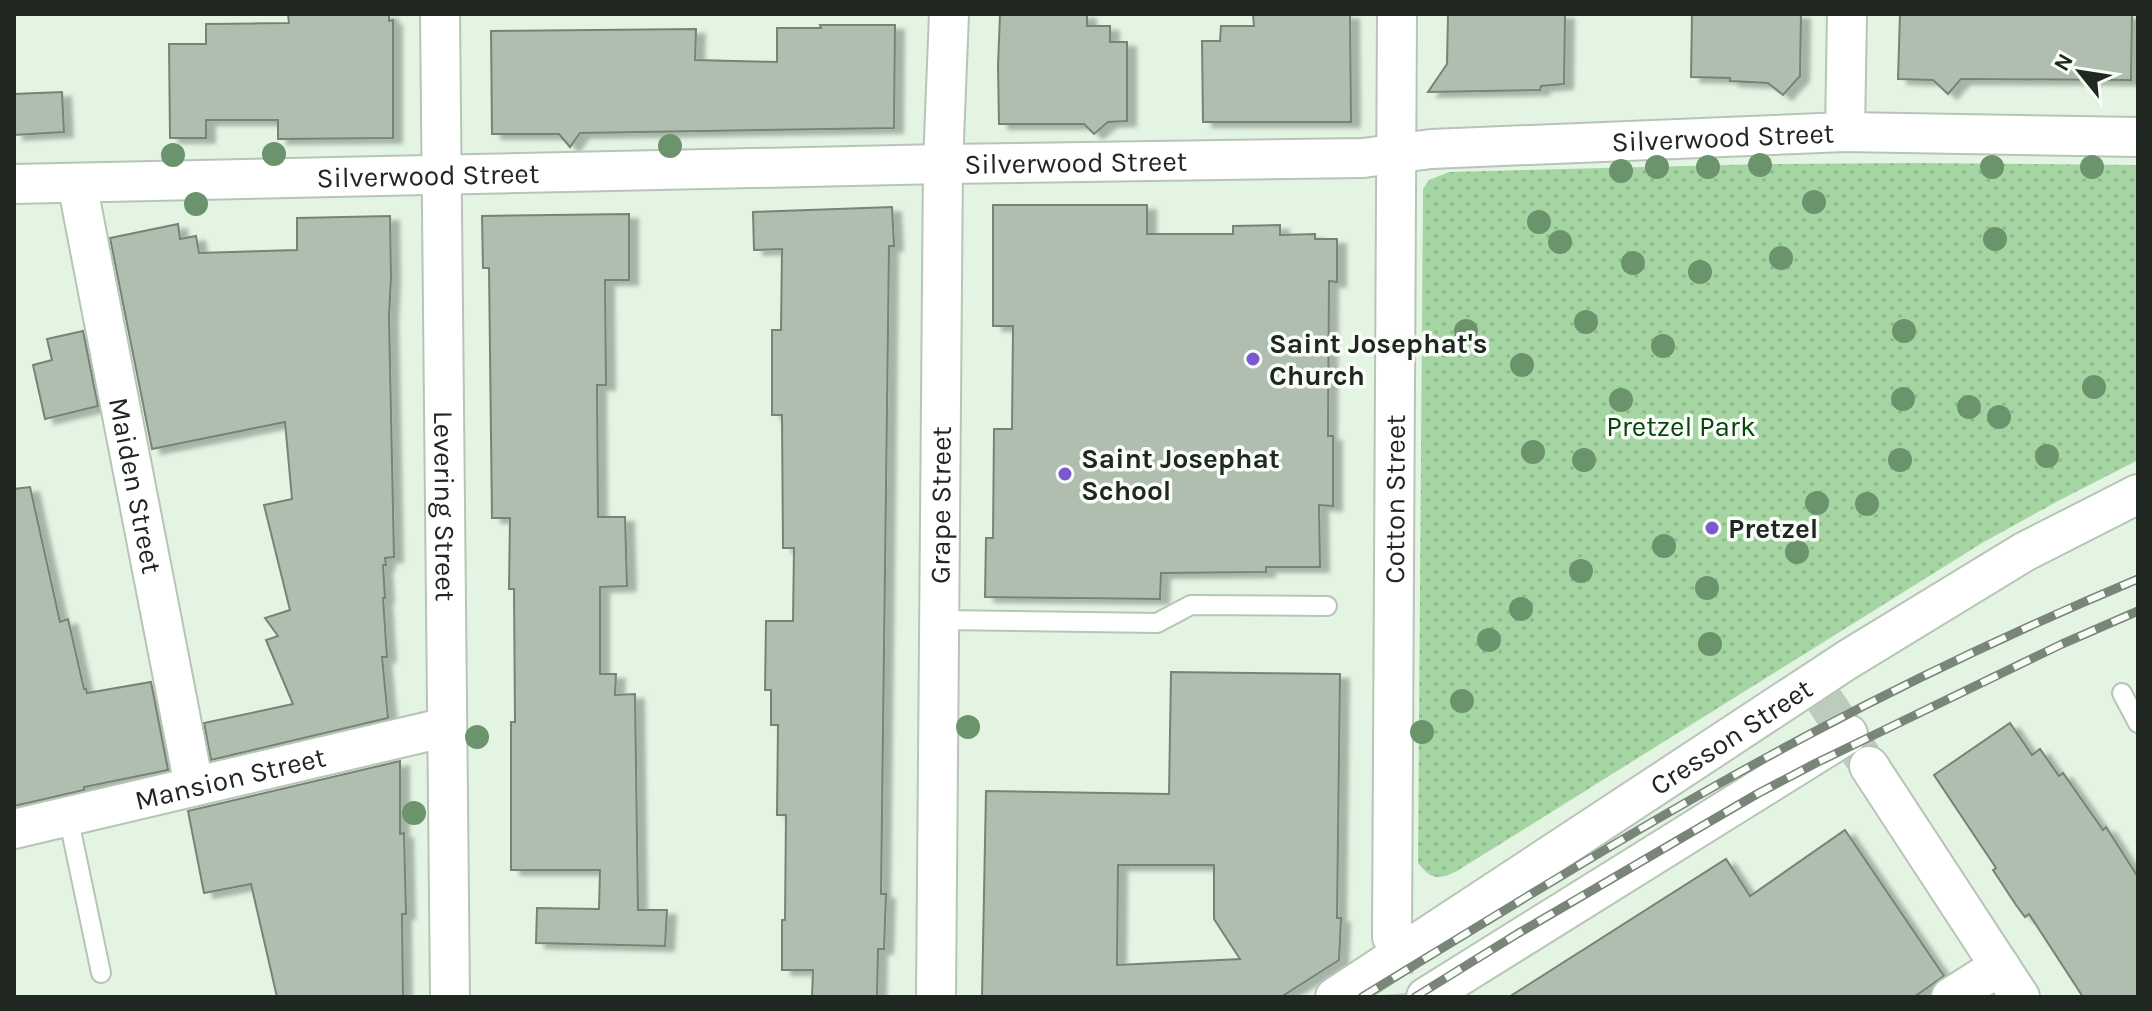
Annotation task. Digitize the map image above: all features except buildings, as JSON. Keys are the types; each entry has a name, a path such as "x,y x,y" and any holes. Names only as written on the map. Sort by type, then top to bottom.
{"street":[{"name":"Levering Street","path":"440,14 450,997"},
{"name":"Grape Street","path":"936,997 943,164 949,14"},
{"name":"Cotton Street","path":"1392,937 1397,14"},
{"path":"1845,132 1847,14"},
{"name":"Silverwood Street","path":"14,184 1363,158 1431,149 1845,132 2138,137"},
{"name":"Maiden Street","path":"77,183 194,786"},
{"name":"Cresson Street","path":"1335,997 1818,690 2024,552 2138,494"},
{"name":"Mansion Street","path":"14,829 447,727"},
{"name":"Cresson Street","path":"1426,997 1848,734"},
{"path":"1869,766 2010,982 1951,997"}],"lane":[{"path":"940,620 1157,623 1191,605 1327,606"},
{"path":"2122,693 2138,723"},
{"path":"68,816 101,973"}],"green space":[{"name":"Pretzel Park","path":"1915,163 2138,165 2138,460 1982,543 1457,871 1440,877 1427,873 1418,863 1423,189 1429,180 1449,172"}],"tunnel":[{"path":"1823,698 1866,762"},
{"path":"1392,937 1396,997"}],"railway":[{"path":"1362,997 1640,829 1810,734 1972,653 2138,579"},
{"path":"1415,997 1757,794 2062,644 2138,611"}],"place":[{"name":"Saint Josephat's Church","path":"1253,359"},
{"name":"Saint Josephat School","path":"1065,474"},
{"name":"Pretzel","path":"1712,528"}]}
